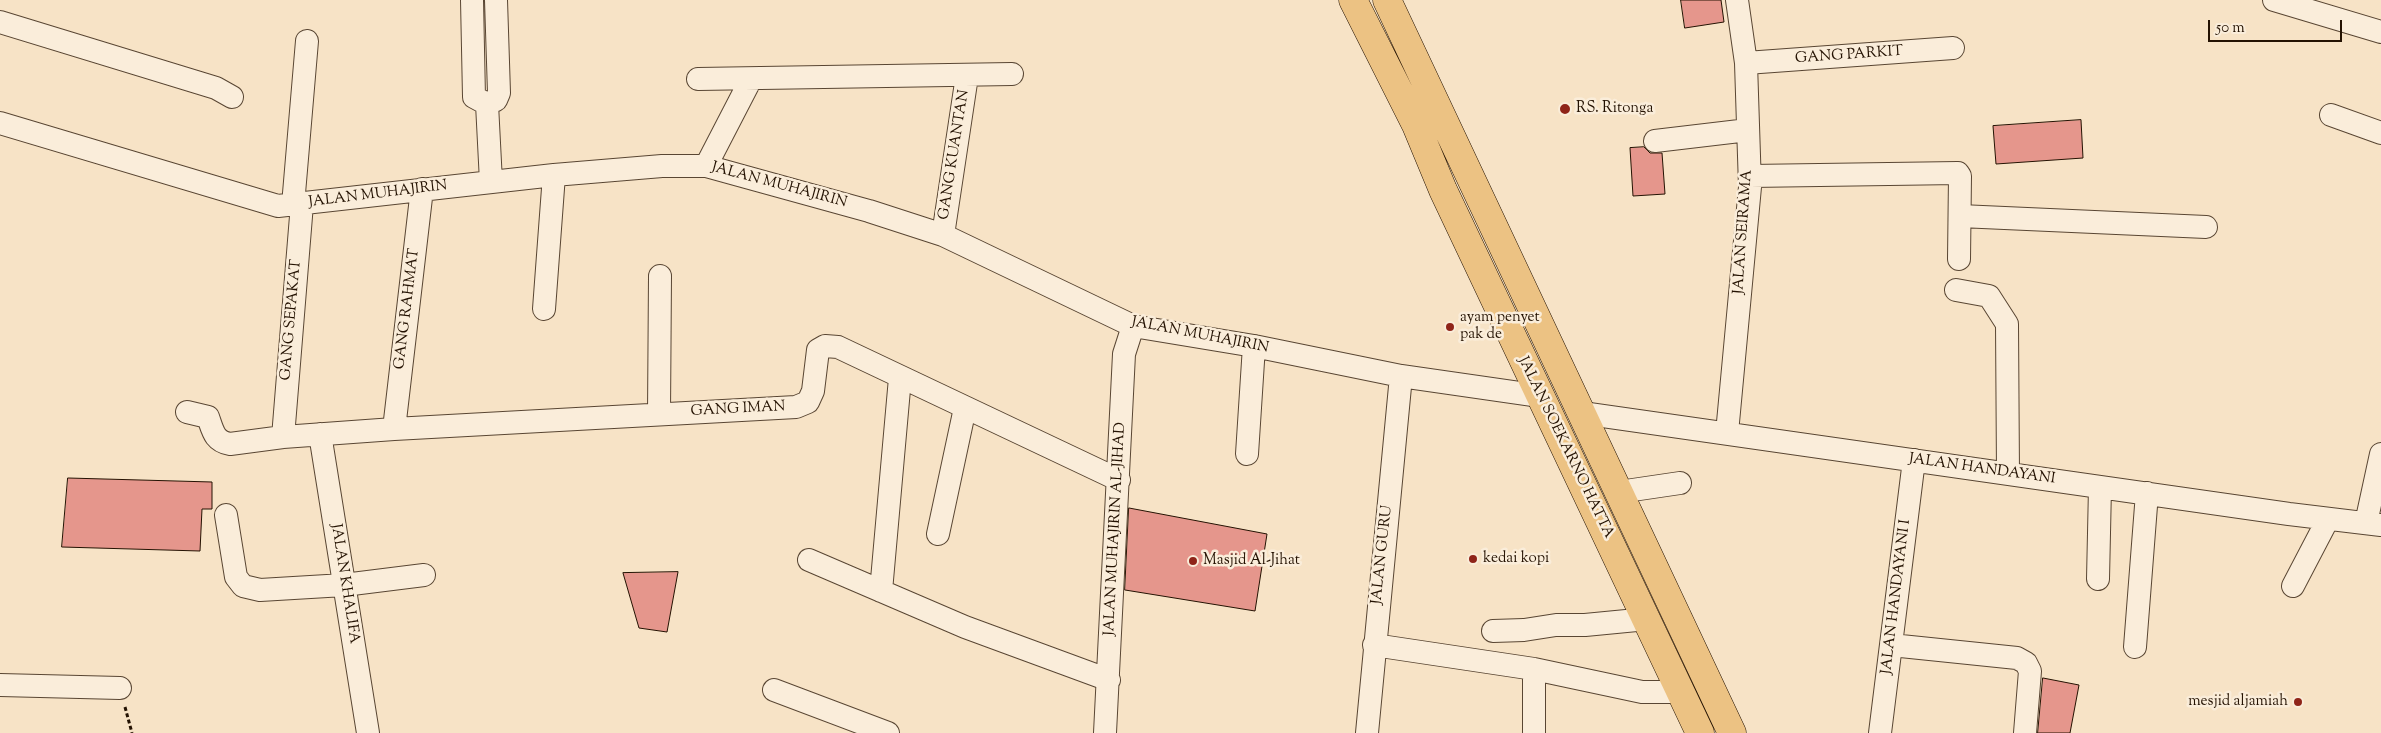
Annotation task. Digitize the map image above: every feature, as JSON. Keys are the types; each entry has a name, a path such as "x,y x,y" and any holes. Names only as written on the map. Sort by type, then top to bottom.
{"main road":[{"name":"JALAN SOEKARNO HATTA","path":"1386,0 1732,733"},
{"name":"JALAN SOEKARNO HATTA","path":"1364,4 1443,190 1700,733"}],"street":[{"path":"472,0 474,97 487,104"},
{"path":"487,104 496,100 499,92 496,0"},
{"name":"JALAN SEIRAMA","path":"1727,433 1750,176 1746,63 1737,0"},
{"path":"2274,0 2275,2 2381,32"},
{"path":"0,22 216,88 232,97"},
{"name":"GANG SEPAKAT","path":"283,437 307,41"},
{"name":"GANG PARKIT","path":"1746,63 1953,48"},
{"path":"698,79 1012,74"},
{"name":"GANG KUANTAN","path":"943,235 967,76"},
{"path":"706,166 751,79"},
{"path":"487,104 491,182"},
{"path":"2331,115 2381,133"},
{"name":"JALAN MUHAJIRIN","path":"0,123 278,206 554,175 662,166 706,166 869,210 943,235 1133,326 1254,346 1401,376 1540,396"},
{"path":"1655,142 1748,130"},
{"path":"1750,176 1954,172 1960,176 1959,259"},
{"path":"544,309 554,175"},
{"name":"GANG RAHMAT","path":"394,429 422,189"},
{"path":"1960,216 2206,228"},
{"path":"659,413 660,276"},
{"path":"1956,290 1989,296 2007,324 2008,474"},
{"name":"JALAN MUHAJIRIN AL-JIHAD","path":"1105,733 1124,354 1133,326"},
{"name":"GANG IMAN","path":"187,412 208,417 215,437 221,442 230,444 283,437 394,429 796,407 808,402 813,392 818,350 825,346 838,347 1119,480"},
{"path":"1246,454 1254,346"},
{"name":"JALAN GURU","path":"1368,733 1374,645 1401,376"},
{"path":"881,591 900,378"},
{"path":"938,534 965,408"},
{"name":"JALAN HANDAYANI","path":"1582,413 2147,494 2373,524"},
{"name":"JALAN KHALIFA","path":"320,434 368,733"},
{"path":"2373,524 2381,454"},
{"name":"JALAN HANDAYANI I","path":"1880,733 1914,460"},
{"path":"1619,492 1680,482"},
{"path":"2098,580 2100,487"},
{"path":"2135,647 2147,494"},
{"path":"226,515 236,576 243,586 260,590 344,585 424,575"},
{"path":"2293,586 2328,519"},
{"path":"809,560 965,627 1109,680"},
{"path":"1493,631 1524,630 1556,625 1585,626 1647,619"},
{"path":"1374,645 1534,669 1642,692 1681,692"},
{"path":"1890,645 2017,658 2026,663 2030,671 2025,733"},
{"path":"1534,669 1534,733"},
{"path":"0,685 120,688"},
{"path":"774,690 888,733"}],"path":[{"path":"120,688 132,733"}],"building":[{"path":"1681,0 1721,0 1724,22 1685,28"},
{"path":"2081,120 2083,158 1996,164 1993,126"},
{"path":"1644,147 1650,153 1662,153 1665,194 1633,196 1630,148"},
{"path":"68,478 212,482 212,509 202,509 200,551 62,547"},
{"name":"Masjid Al-Jihat","path":"1129,508 1267,534 1255,611 1125,590"},
{"path":"678,572 667,632 639,628 623,573"},
{"path":"2043,678 2079,685 2070,733 2038,733"}],"place":[{"name":"RS. Ritonga","path":"1565,109"},
{"name":"ayam penyet pak de","path":"1450,327"},
{"name":"kedai kopi","path":"1473,559"},
{"name":"Masjid Al-Jihat","path":"1193,561"},
{"name":"mesjid aljamiah","path":"2298,702"}]}
